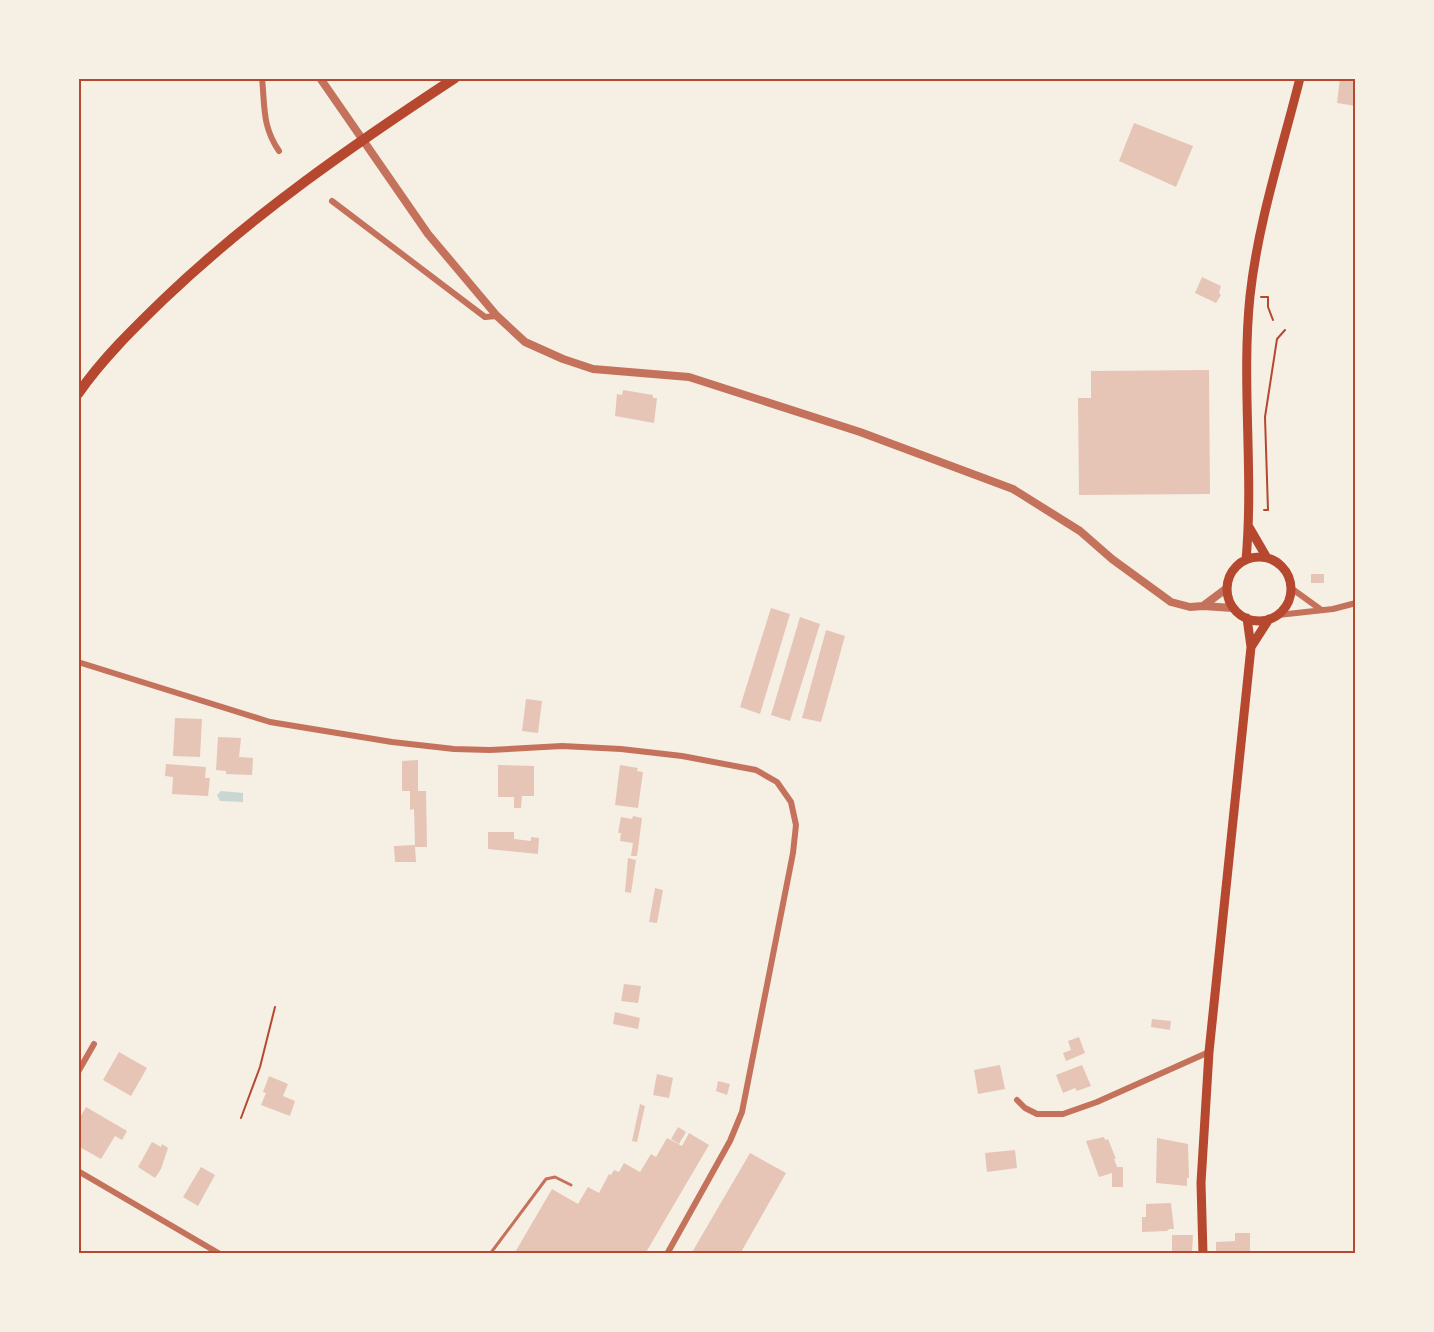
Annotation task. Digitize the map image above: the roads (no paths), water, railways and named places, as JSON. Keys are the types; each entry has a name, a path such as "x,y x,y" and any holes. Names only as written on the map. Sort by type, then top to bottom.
{"main road":[{"path":"78,394 138,324 203,261 326,165 455,78"},
{"path":"1246,560 1249,527 1247,388 1250,296 1258,241 1300,78"},
{"path":"1249,527 1267,558"},
{"path":"1251,647 1273,617 1285,608 1290,598 1291,588 1289,578 1277,562 1256,557 1246,560 1232,571 1227,588 1233,608 1246,618 1261,620 1273,617"},
{"path":"1203,1254 1201,1183 1209,1052 1251,647 1246,618"}],"street":[{"path":"262,78 269,136 279,151"},
{"path":"320,78 428,234 497,316 525,342 562,359 593,369 689,377 860,432 1013,489 1080,531 1112,559 1171,602 1190,607 1233,608"},
{"path":"332,201 485,317 497,316"},
{"path":"1203,606 1227,588"},
{"path":"1291,588 1320,609"},
{"path":"1273,617 1333,609 1356,603"},
{"path":"78,662 270,722 392,742 454,749 489,750 562,746 621,749 682,756 756,770 777,782 791,802 796,825 793,853 742,1112 730,1141 667,1254"},
{"path":"78,1072 94,1044"},
{"path":"1017,1100 1025,1108 1037,1114 1069,1113 1209,1052"},
{"path":"78,1171 220,1254"}],"lane":[{"path":"490,1254 546,1179 555,1177 571,1185"}]}
